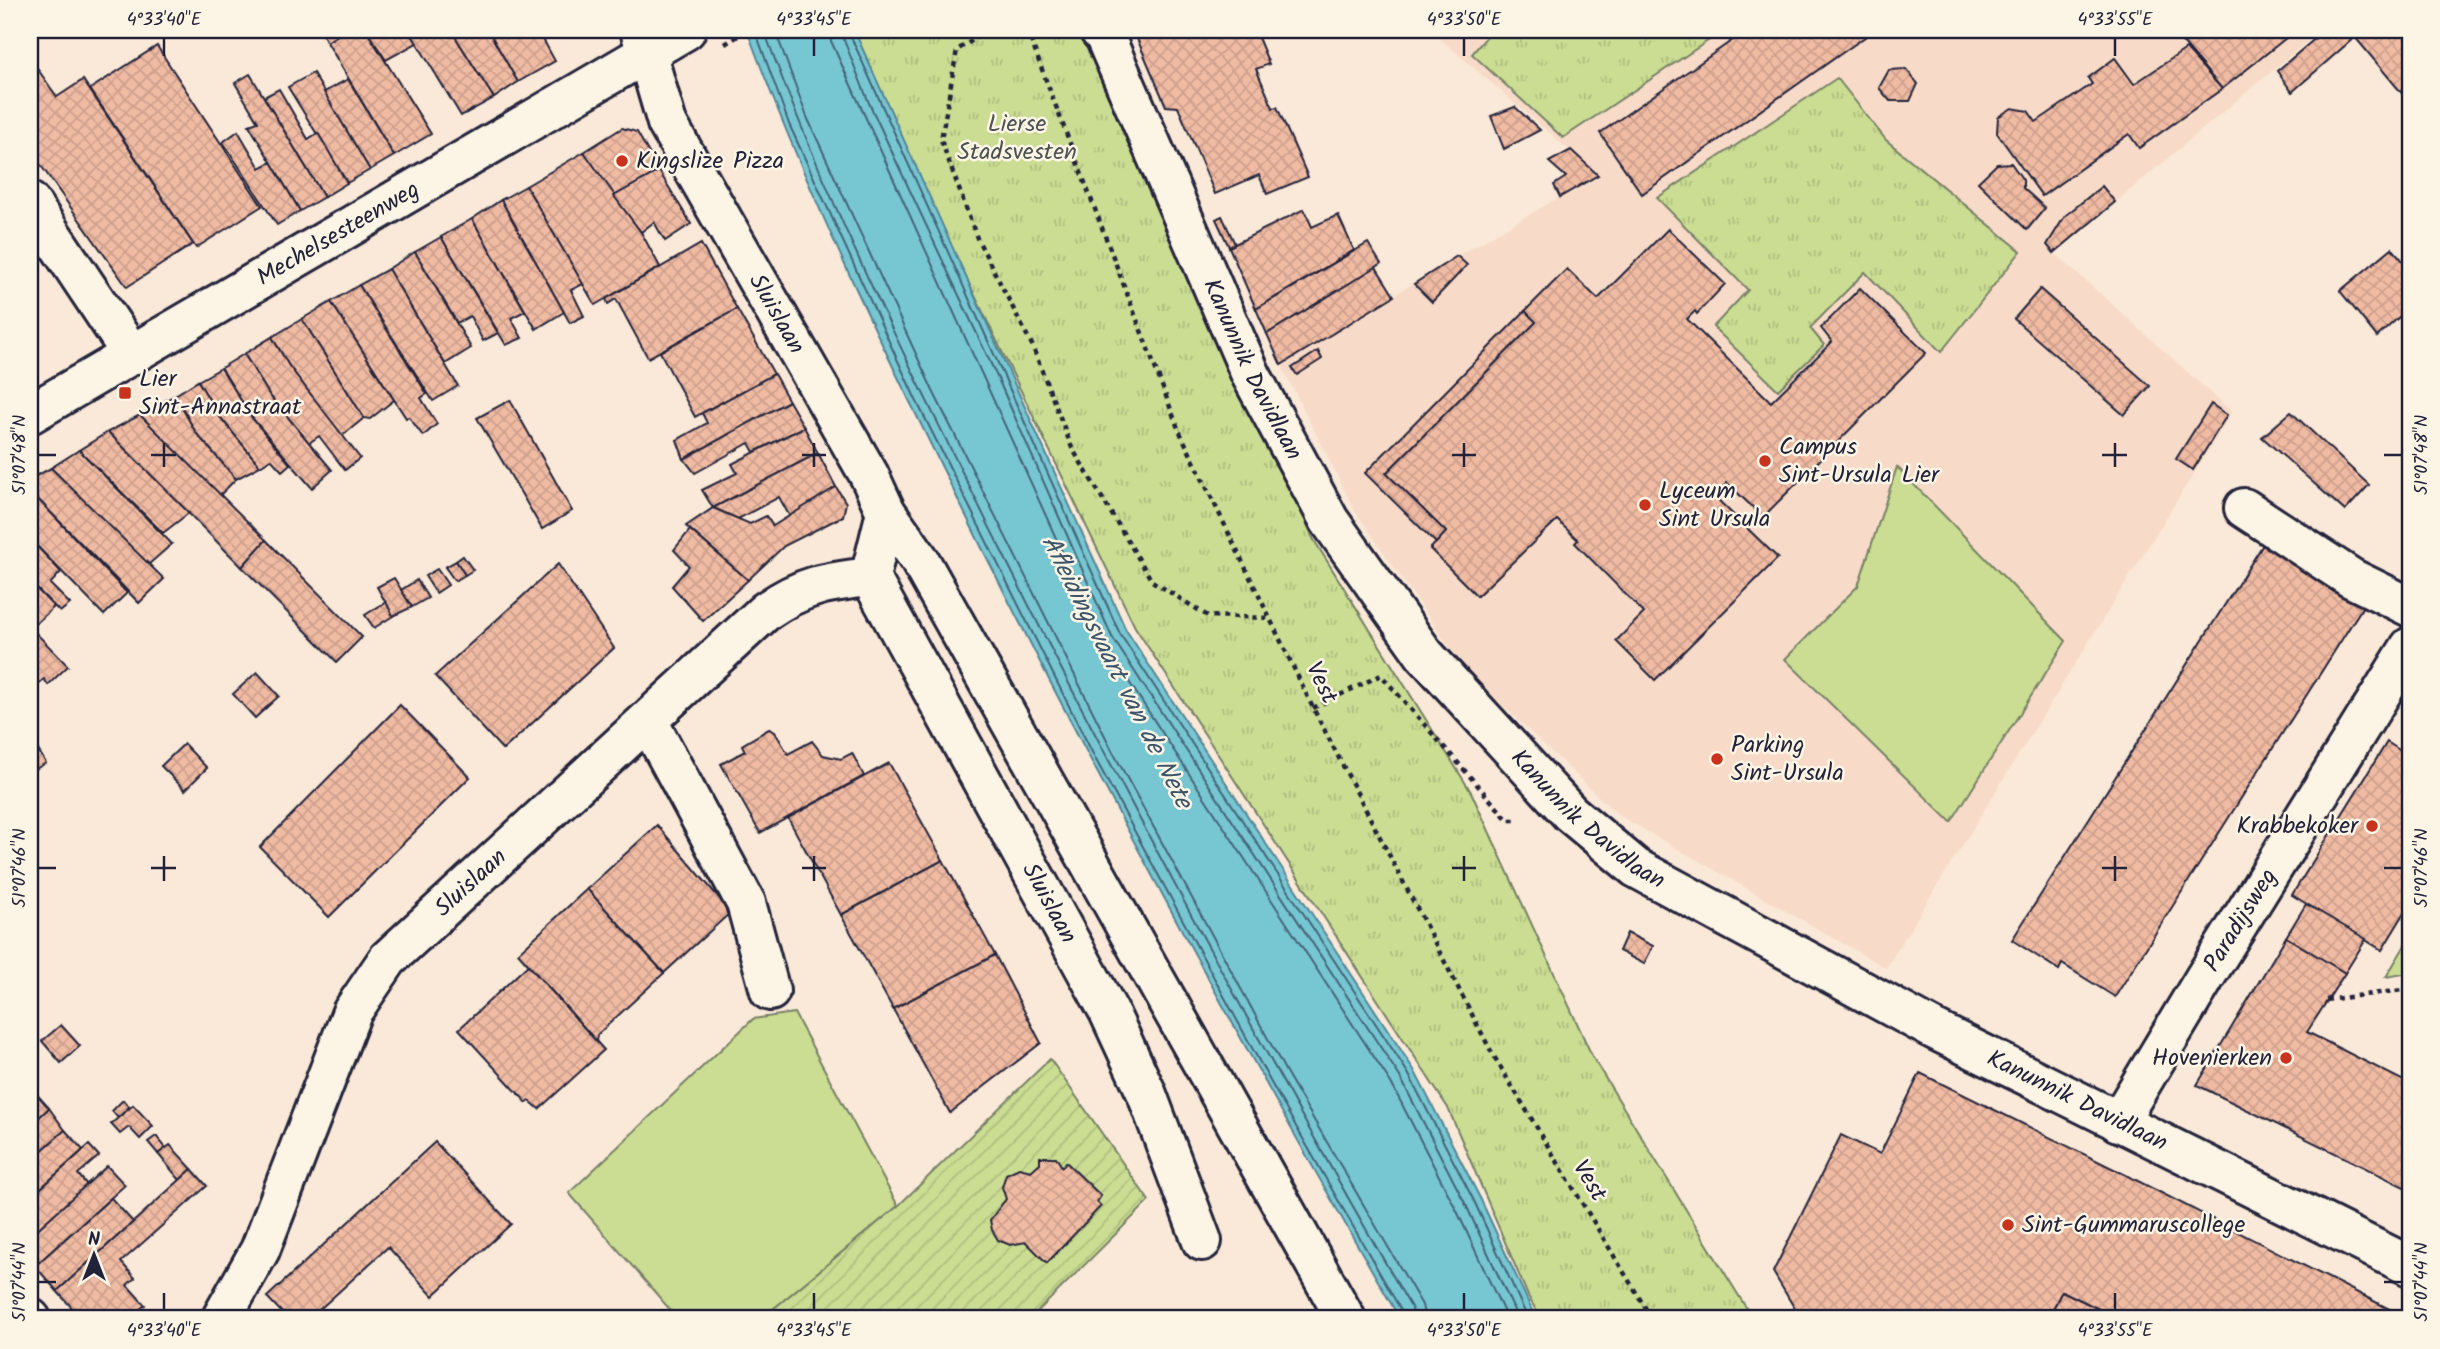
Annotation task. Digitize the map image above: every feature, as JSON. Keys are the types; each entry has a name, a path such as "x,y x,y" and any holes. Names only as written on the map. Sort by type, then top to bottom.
{"street":[{"name":"Kanunnik Davidlaan","path":"1099,30 1105,37 1251,374 1329,520 1424,654 1566,809 1636,868 1933,1029 2410,1266"},
{"name":"Mechelsesteenweg","path":"30,414 132,355 643,42 701,40"},
{"name":"Sluislaan","path":"643,42 667,123 869,475 886,512 919,559 1346,1319"},
{"path":"30,202 132,355"},
{"path":"2244,508 2351,578 2410,607"},
{"path":"870,577 886,512"},
{"name":"Sluislaan","path":"221,1319 261,1250 347,1024 365,990 388,959 766,611 792,593 817,584 870,577 1109,1012 1146,1092 1202,1241"},
{"name":"Paradijsweg","path":"2118,1122 2410,647"},
{"path":"648,721 746,903 770,991"}],"path":[{"path":"701,40 748,30"},
{"path":"989,30 957,50 941,140 977,238 1032,345 1072,448 1152,581 1208,616 1269,618"},
{"name":"Vest","path":"1027,30 1178,428 1269,618 1492,1053 1651,1319"},
{"path":"1313,708 1381,675 1508,820 1544,820 1566,809"},
{"path":"2326,1000 2410,989"}],"shaded area":[{"name":"Campus Sint-Ursula Lier","path":"1430,30 2321,30 2055,253 2232,412 1886,968 1618,815 1466,671 1355,511 1281,365 1457,256 1598,175"}],"green space":[{"name":"Lierse Stadsvesten","path":"850,30 1084,30 1314,540 1471,792 1593,1058 1753,1319 1541,1319 1528,1296 1448,1108 1135,627 864,66"},
{"path":"1492,30 1724,30 1563,138 1472,54"},
{"path":"1837,78 1886,140 2021,251 1941,352 1865,272 1810,328 1824,345 1778,390 1713,327 1748,290 1657,198"},
{"path":"1897,467 2066,641 1951,822 1785,659 1858,586"},
{"path":"2410,937 2410,973 2386,977"},
{"path":"794,1013 898,1206 761,1319 678,1319 569,1193 753,1019"},
{"path":"1050,1059 1149,1201 1030,1319 761,1319 898,1206"}],"water":[{"name":"Afleidingsvaart van de Nete","path":"747,30 854,30 1126,630 1414,1070 1481,1200 1536,1319 1400,1319 1186,939 984,552 889,359 829,229"}],"building":[{"path":"320,30 346,30 327,42"},
{"path":"346,30 366,30 431,134 394,156 327,42"},
{"path":"366,30 409,30 417,43 386,60"},
{"path":"409,30 451,30 494,98 461,116"},
{"path":"451,30 488,30 518,82 494,98"},
{"path":"488,30 538,30 555,61 518,82"},
{"path":"538,30 562,30 544,40"},
{"path":"1142,30 1255,30 1269,64 1256,69 1273,108 1277,107 1308,177 1267,194 1259,175 1215,194 1178,107 1166,106 1135,34"},
{"path":"1747,30 1866,30 1869,34 1642,194 1600,133"},
{"path":"2172,30 2296,30 2222,89"},
{"path":"2325,30 2410,30 2410,103 2355,37 2292,92 2277,71"},
{"path":"157,46 262,206 196,248 90,89"},
{"path":"2186,49 2222,89 2139,148 2129,134 2042,196 1997,133 1998,117 2012,108 2028,111 2036,122 2092,84 2088,78 2115,58 2134,84"},
{"path":"30,58 57,97 83,80 193,244 127,287 30,150"},
{"path":"1906,69 1918,84 1910,101 1890,101 1879,88 1889,70"},
{"path":"313,73 370,170 347,183 288,87"},
{"path":"250,74 324,197 300,211 249,125 258,122 235,83"},
{"path":"348,79 394,156 370,170 324,92"},
{"path":"279,89 308,139 318,133 347,183 324,197 264,97"},
{"path":"1515,107 1540,130 1504,149 1491,116"},
{"name":"Kingslize Pizza","path":"622,128 637,132 659,171 614,196 584,152"},
{"path":"238,131 260,168 271,162 300,211 277,225 223,142"},
{"path":"1571,150 1598,175 1560,197 1554,185 1566,177 1549,162"},
{"path":"584,152 641,232 660,267 595,305 526,186"},
{"path":"2011,163 2023,180 2023,188 2045,208 2027,230 1978,182 1997,164"},
{"path":"659,171 691,224 665,241 654,222 641,232 614,196"},
{"path":"526,186 583,284 571,290 584,316 570,323 501,200"},
{"path":"2102,186 2115,202 2054,253 2047,245 2065,216"},
{"path":"501,200 564,312 536,329 472,219"},
{"path":"1304,209 1312,227 1338,215 1354,250 1256,309 1229,247"},
{"path":"1222,216 1235,244 1229,247 1216,219"},
{"path":"472,219 525,311 511,318 522,338 506,345 441,237"},
{"path":"1668,229 1725,284 1697,314 1695,311 1687,319 1771,402 1832,342 1821,328 1860,288 1926,353 1763,517 1727,483 1714,496 1778,558 1655,680 1616,641 1644,613 1575,543 1578,540 1557,520 1477,596 1430,549 1446,532 1386,473 1536,322 1525,311 1567,269 1598,299"},
{"path":"441,237 498,333 483,341 470,316 457,323 415,252"},
{"path":"1368,243 1381,264 1267,334 1256,309"},
{"path":"701,244 737,309 648,358 616,299 608,304 606,299"},
{"path":"2392,248 2410,269 2410,307 2377,337 2340,291"},
{"path":"415,252 471,348 445,364 388,269"},
{"path":"1457,256 1467,265 1432,302 1414,284"},
{"path":"1376,267 1394,296 1281,365 1267,334"},
{"path":"388,269 458,386 433,401 359,285"},
{"path":"359,285 427,394 421,398 437,424 423,436 409,417 406,418 331,302"},
{"path":"2040,289 2150,386 2124,415 2014,319"},
{"path":"331,302 394,400 370,419 364,418 302,319"},
{"path":"737,309 774,374 695,417 660,352"},
{"path":"1525,311 1536,322 1386,473 1446,532 1436,543 1365,473"},
{"path":"302,319 364,418 342,436 289,366 272,337"},
{"path":"272,337 289,366 360,458 345,470 319,436 309,443 270,396 244,354"},
{"path":"1318,351 1322,359 1297,375 1292,368"},
{"path":"244,354 270,396 332,470 312,488 252,418 221,368"},
{"path":"221,368 252,418 290,464 282,471 271,459 260,466 219,416 198,381"},
{"path":"774,374 789,401 684,459 677,440 707,423 702,413"},
{"path":"198,381 219,416 260,466 236,479 196,433 175,395"},
{"path":"175,395 196,433 236,479 219,496 140,415"},
{"path":"510,400 572,511 542,529 477,418"},
{"path":"789,401 804,427 754,452 749,443 695,473 684,459"},
{"path":"2211,404 2227,415 2193,470 2176,459"},
{"path":"2291,412 2369,485 2345,511 2262,437"},
{"path":"140,415 266,540 242,567 108,432"},
{"path":"804,427 818,453 713,508 702,490 737,473 732,464"},
{"path":"108,432 189,513 163,533 79,450"},
{"path":"79,450 172,544 148,565 51,468"},
{"path":"818,453 836,487 790,517 779,497 738,519 713,508"},
{"path":"51,468 164,579 139,603 30,491 30,479"},
{"path":"836,487 846,503 843,516 784,546 748,580 686,526 713,508 750,524 766,516 773,526"},
{"path":"30,491 127,593 104,615 30,539"},
{"path":"690,530 748,580 703,621 672,586 689,566 674,550"},
{"path":"2271,532 2370,595 2115,997 2062,964 2059,970 2012,940"},
{"path":"30,539 61,572 50,584 70,604 60,612 30,582"},
{"path":"266,540 362,637 337,662 242,567"},
{"path":"463,556 473,570 465,575 456,561"},
{"path":"456,561 465,575 455,581 445,567"},
{"path":"558,564 614,648 503,750 435,676"},
{"path":"437,569 448,585 436,593 425,576"},
{"path":"394,578 412,607 393,616 377,587"},
{"path":"417,580 428,598 412,607 401,590"},
{"path":"30,582 54,607 31,628 30,627"},
{"path":"386,602 393,616 374,628 365,615"},
{"path":"30,627 68,666 48,685 44,679 30,691"},
{"path":"257,672 279,696 255,718 233,694"},
{"path":"400,705 470,777 329,917 260,847"},
{"path":"769,729 775,732 788,754 812,741 823,755 841,759 852,753 864,776 760,833 721,764 745,751 742,745"},
{"path":"30,737 46,763 30,772"},
{"name":"Krabbekoker","path":"2387,742 2410,757 2410,904 2382,950 2292,895"},
{"path":"184,744 207,768 185,790 161,766"},
{"path":"889,763 943,860 841,915 788,818"},
{"path":"657,825 731,912 664,973 587,889"},
{"path":"943,860 995,955 893,1009 841,915"},
{"path":"587,889 664,973 597,1035 596,1041 518,953"},
{"path":"2306,904 2366,939 2345,973 2286,937"},
{"path":"1627,933 1653,946 1644,964 1619,951"},
{"name":"Hovenierken","path":"2286,937 2345,973 2307,1032 2410,1084 2410,1190 2197,1085"},
{"path":"995,955 1041,1043 950,1113 893,1009"},
{"path":"528,965 604,1050 539,1109 530,1101 527,1103 459,1029"},
{"path":"61,1025 80,1046 61,1063 42,1041"},
{"name":"Sint-Gummaruscollege","path":"1920,1073 2409,1319 2119,1319 2062,1291 2048,1319 1801,1319 1773,1272 1841,1135 1880,1154"},
{"path":"32,1089 49,1108 30,1126 30,1091"},
{"path":"123,1100 129,1107 118,1118 112,1111"},
{"path":"133,1105 153,1126 140,1139 129,1127 120,1134 111,1124"},
{"path":"49,1108 65,1130 30,1161 30,1126"},
{"path":"65,1130 83,1150 30,1198 30,1161"},
{"path":"156,1136 166,1148 158,1154 148,1142"},
{"path":"435,1142 511,1224 433,1296 388,1247 309,1319 288,1319 267,1297"},
{"path":"89,1145 99,1156 78,1174 87,1185 30,1236 30,1198"},
{"path":"170,1145 192,1169 180,1180 158,1154"},
{"path":"1040,1157 1056,1157 1062,1167 1066,1162 1101,1196 1097,1202 1101,1206 1047,1263 1026,1242 1010,1245 998,1240 990,1220 1006,1199 1002,1187 1006,1174 1019,1168 1031,1171 1040,1163"},
{"path":"107,1166 125,1185 35,1266 30,1260 30,1236"},
{"path":"192,1169 207,1186 121,1262 135,1278 127,1285 145,1305 128,1319 82,1319 57,1291"},
{"path":"111,1198 133,1222 57,1291 35,1266"},
{"path":"2062,1291 2119,1319 2048,1319"}],"place":[{"name":"Kingslize Pizza","path":"622,161"},
{"name":"Lier Sint-Annastraat","path":"125,393"},
{"name":"Campus Sint-Ursula Lier","path":"1765,461"},
{"name":"Lyceum Sint Ursula","path":"1645,505"},
{"name":"Parking Sint-Ursula","path":"1717,759"},
{"name":"Krabbekoker","path":"2372,826"},
{"name":"Hovenierken","path":"2286,1058"},
{"name":"Sint-Gummaruscollege","path":"2008,1225"}]}
